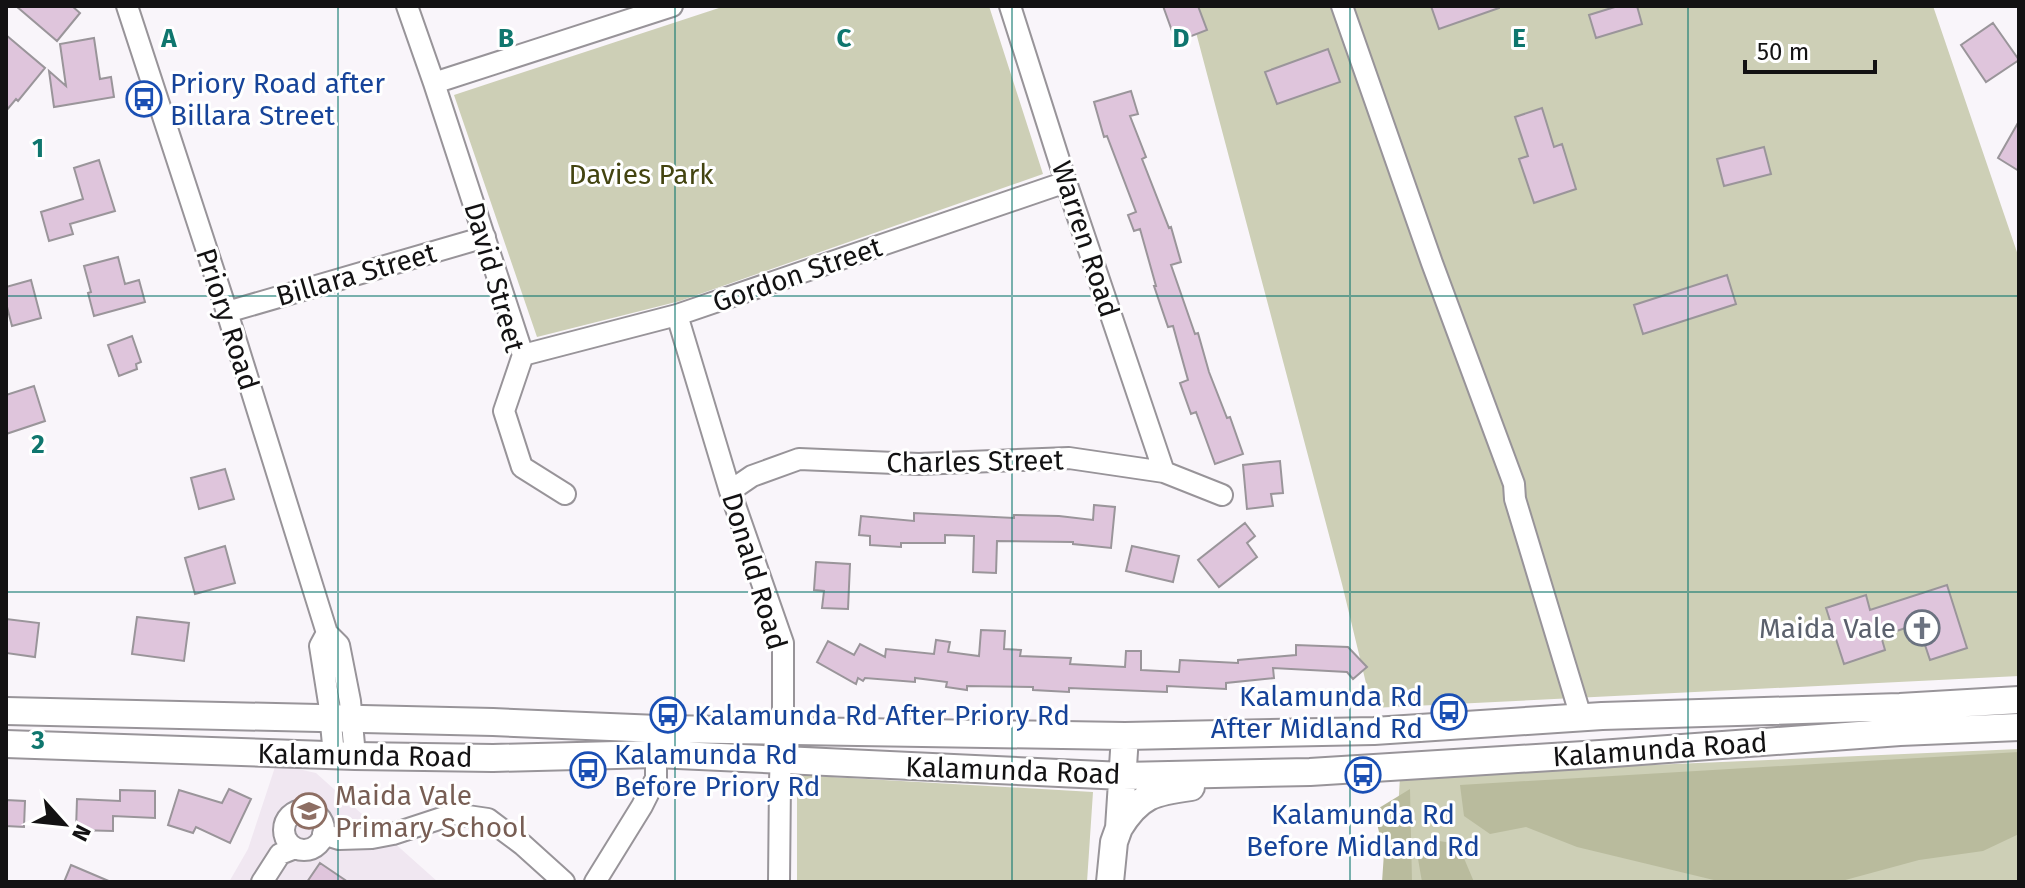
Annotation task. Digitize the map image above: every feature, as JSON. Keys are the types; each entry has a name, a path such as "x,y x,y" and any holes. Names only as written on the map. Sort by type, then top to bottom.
{"main road":[{"name":"Kalamunda Road","path":"6,711 782,732 1118,736 1374,731 1581,717 2019,700"},
{"name":"Kalamunda Road","path":"6,744 344,756 493,758 656,754 1117,775 1310,772 1900,732 2019,727"},
{"path":"1116,835 1109,826 1117,775 1118,736"},
{"path":"1110,882 1116,835 1129,812 1142,800 1161,791 1310,772"}],"street":[{"name":"Priory Road","path":"127,6 327,633 339,645 350,701 341,718 344,756"},
{"name":"David Street","path":"407,6 523,355 504,411 522,467 565,494"},
{"path":"434,83 672,6"},
{"name":"Warren Road","path":"1010,6 1164,472"},
{"path":"1342,6 1514,484 1515,499 1581,717"},
{"name":"Gordon Street","path":"523,355 677,315 1066,182"},
{"name":"Billara Street","path":"227,312 485,237"},
{"name":"Donald Road","path":"677,315 730,491 783,643 779,882"},
{"name":"Charles Street","path":"730,491 752,476 799,459 919,464 1069,458 1164,472 1222,495"},
{"path":"595,882 656,778 656,754"},
{"path":"262,882 280,854 295,848 313,848 318,844 323,825 316,814 308,810 295,812 286,821 286,838 295,848"},
{"path":"323,834 339,839 372,838 454,814 488,819 564,882"}],"shaded area":[{"name":"Maida Vale Primary School","path":"276,764 316,773 438,882 229,882 248,849"}],"green space":[{"name":"Davies Park","path":"725,6 989,6 1043,174 680,301 537,337 454,95"},
{"path":"1189,6 1933,6 2019,258 2019,676 1372,708"},
{"path":"2019,749 2019,882 1394,882 1400,776"},
{"path":"2019,752 2019,834 1983,851 1919,860 1838,882 1722,882 1577,847 1526,827 1490,834 1464,816 1460,785"},
{"path":"797,775 1093,792 1087,882 797,882"},
{"path":"1410,789 1412,882 1382,882 1384,853 1374,811"},
{"path":"1433,840 1458,844 1474,882 1422,882 1417,853"}],"building":[{"path":"16,6 72,6 80,13 57,41"},
{"path":"1163,6 1198,6 1207,30 1176,42"},
{"path":"1431,6 1499,6 1499,8 1439,29"},
{"path":"1618,6 1637,6 1642,24 1596,38 1589,15"},
{"path":"1993,23 2019,60 1986,82 1961,45"},
{"path":"6,35 45,68 6,111"},
{"path":"94,38 100,79 111,77 114,97 54,107 49,71 66,86 60,44"},
{"path":"1328,49 1340,82 1277,104 1265,72"},
{"path":"1131,91 1138,114 1130,116 1146,157 1142,159 1171,227 1181,262 1171,265 1195,334 1198,333 1209,372 1243,454 1215,464 1196,412 1191,414 1180,383 1188,380 1173,326 1168,327 1154,286 1140,229 1134,231 1128,215 1136,212 1107,136 1104,137 1094,102"},
{"path":"1542,108 1554,147 1562,144 1576,189 1534,203 1519,159 1528,156 1515,117"},
{"path":"2019,121 2019,171 1998,158"},
{"path":"1764,147 1771,174 1724,186 1717,159"},
{"path":"99,160 115,211 70,224 73,234 49,241 41,212 83,199 74,168"},
{"path":"118,257 125,284 139,280 145,302 94,316 84,266"},
{"path":"1727,275 1736,304 1643,334 1634,305"},
{"path":"31,280 41,318 12,326 6,303 6,287"},
{"path":"132,336 141,362 136,364 137,369 119,376 108,345"},
{"path":"34,386 45,421 6,434 6,395"},
{"path":"1280,461 1283,493 1271,494 1273,506 1247,509 1243,465"},
{"path":"225,469 234,499 199,509 191,478"},
{"path":"1094,505 1115,507 1111,548 1073,542 997,541 996,573 973,572 974,536 945,535 945,543 901,543 901,547 870,545 870,536 859,535 861,516 914,521 914,513 1014,518 1014,515 1059,516 1093,520"},
{"path":"1245,523 1255,536 1247,543 1257,557 1219,587 1198,560"},
{"path":"225,546 235,583 195,594 185,558"},
{"path":"1132,546 1179,556 1173,582 1126,571"},
{"path":"816,562 850,564 848,609 822,608 824,591 814,590"},
{"path":"1947,585 1967,648 1930,660 1918,624 1881,636 1885,650 1844,664 1826,608 1866,595 1870,610"},
{"path":"137,617 189,623 184,661 132,654"},
{"path":"6,619 39,623 35,657 6,653"},
{"path":"981,630 1005,631 1004,649 1021,650 1020,656 1071,658 1070,664 1125,667 1126,651 1141,651 1141,670 1179,672 1180,660 1238,663 1238,660 1296,655 1296,645 1348,647 1367,667 1353,679 1347,672 1273,668 1274,678 1226,683 1226,689 1167,686 1167,692 1069,688 1069,692 1033,690 1033,687 967,686 967,690 946,687 947,682 915,678 915,682 865,678 863,681 858,678 856,684 817,662 828,641 854,655 860,644 885,657 886,649 934,654 936,640 950,642 948,652 979,656"},
{"path":"229,789 251,799 230,843 196,827 193,833 168,825 179,790 222,803"},
{"path":"120,790 155,791 155,818 113,816 113,831 76,830 77,799 120,801"},
{"path":"6,800 25,801 24,827 6,826"},
{"path":"320,863 348,882 307,882"},
{"path":"71,865 111,882 64,882"}],"place":[{"name":"Priory Road after Billara Street","path":"144,99"},
{"name":"Maida Vale","path":"1922,628"},
{"name":"Kalamunda Rd After Midland Rd","path":"1449,712"},
{"name":"Kalamunda Rd After Priory Rd","path":"668,715"},
{"name":"Kalamunda Rd Before Priory Rd","path":"588,770"},
{"name":"Kalamunda Rd Before Midland Rd","path":"1363,775"},
{"name":"Maida Vale Primary School","path":"309,811"}]}
